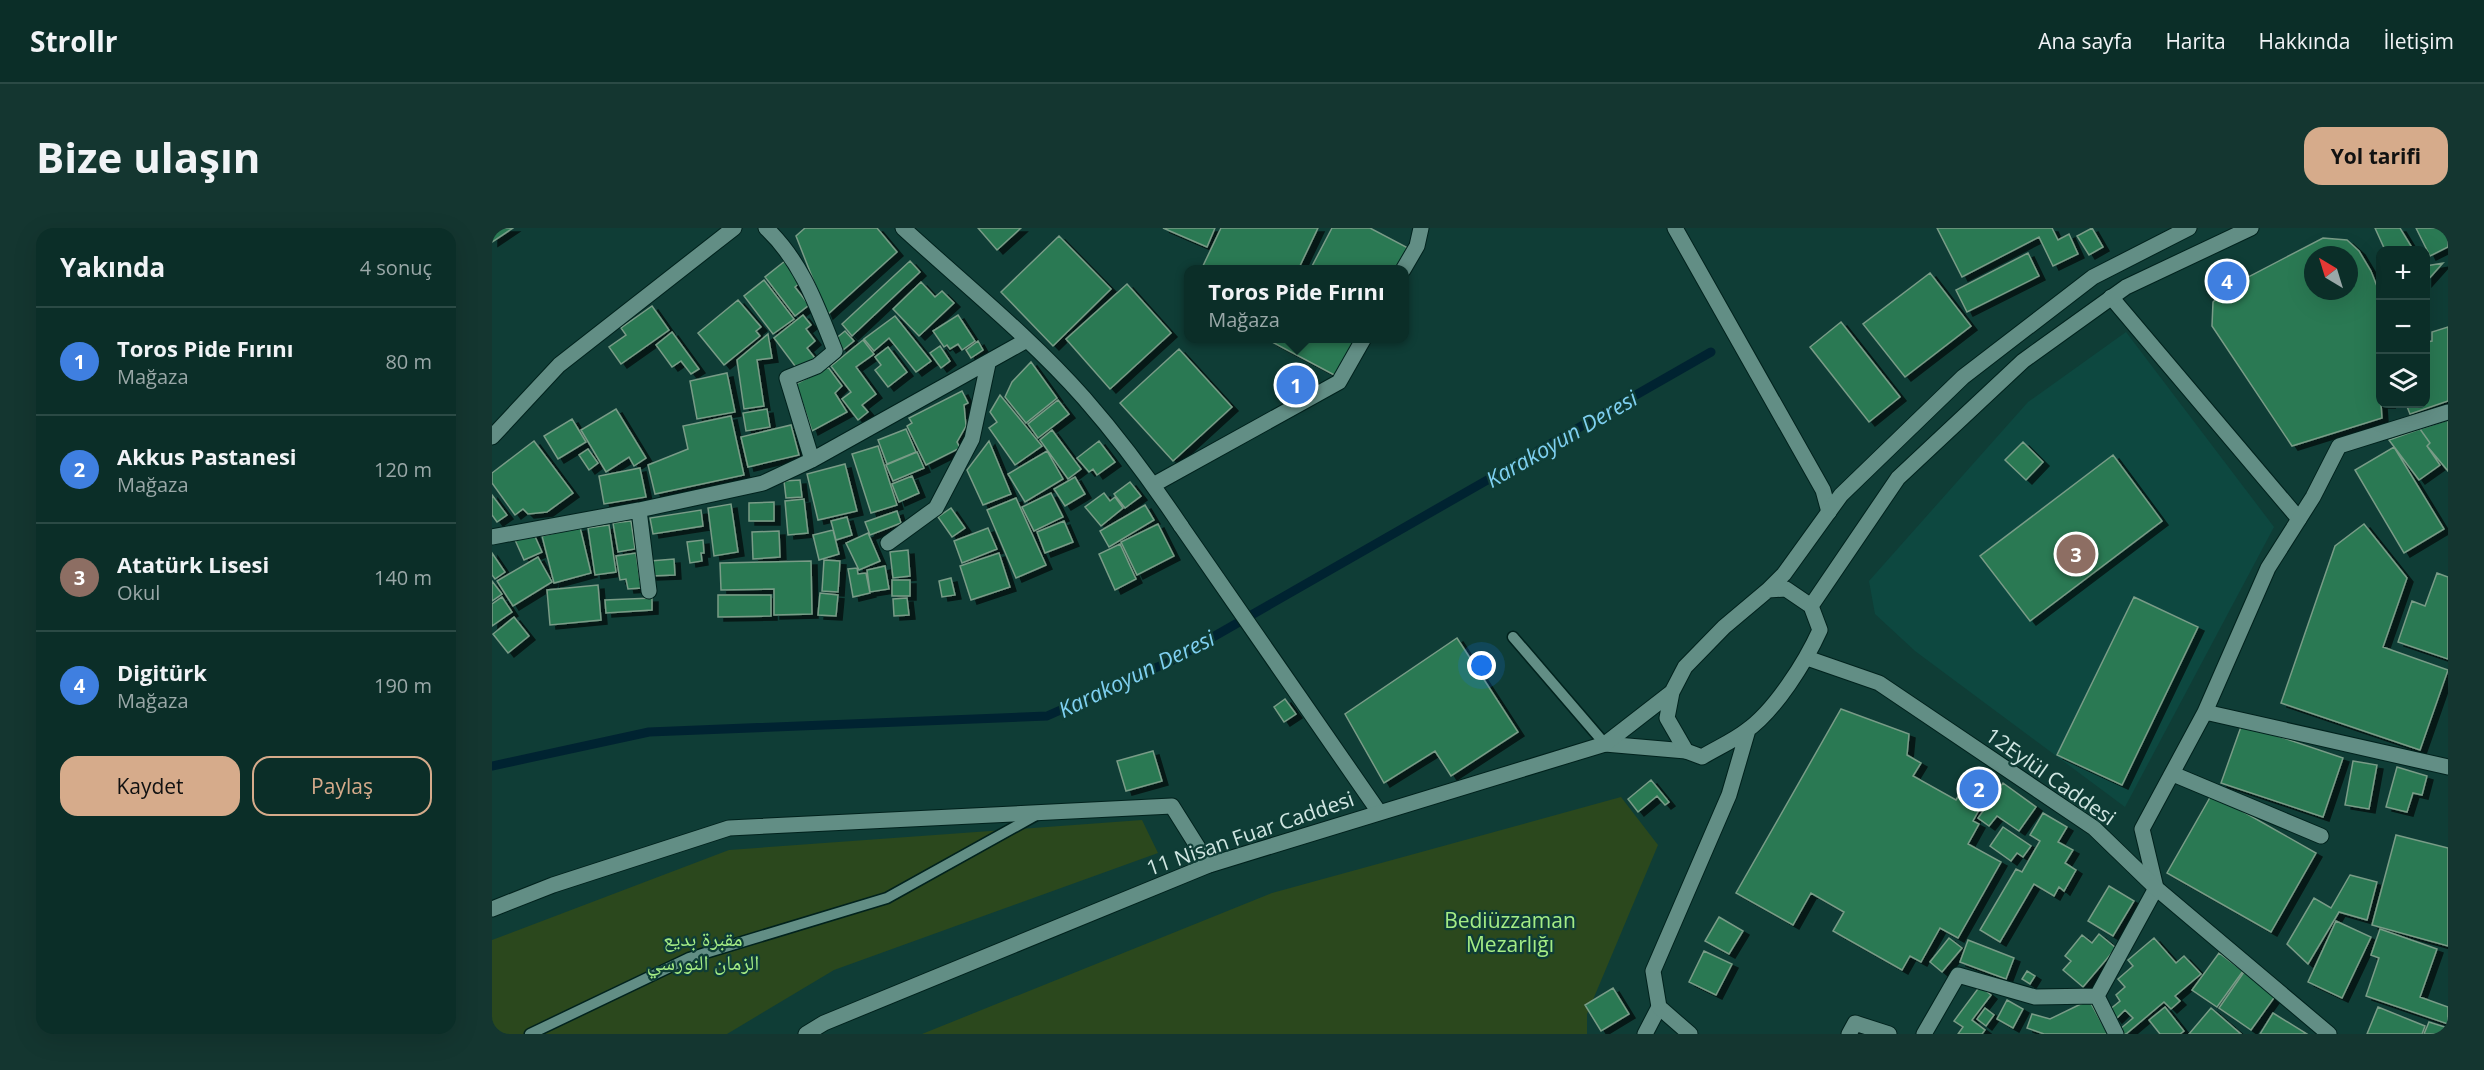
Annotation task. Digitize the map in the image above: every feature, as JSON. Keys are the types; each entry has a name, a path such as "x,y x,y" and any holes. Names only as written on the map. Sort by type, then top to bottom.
{"street":[{"path":"492,436 559,365 734,228"},
{"path":"766,228 784,245 805,278 835,351 817,366 787,378 812,460"},
{"path":"903,228 1027,340 1084,398 1153,484 1379,812"},
{"path":"1406,265 1417,246 1421,228"},
{"path":"1686,751 1667,718 1672,692 1685,667 1724,627 1784,574 1841,495 1963,377 2093,277 2189,228"},
{"path":"1811,606 1898,478 2023,361 2126,287 2251,228"},
{"path":"1678,229 1823,490 1829,512"},
{"path":"2111,297 2299,519"},
{"path":"492,537 639,510 763,483 812,460 988,364 1027,340"},
{"path":"1153,484 1339,382 1362,343"},
{"path":"888,543 936,508 972,439 988,364"},
{"path":"2097,996 2156,888 2142,829 2205,712 2268,568 2299,519 2339,446 2448,412"},
{"path":"639,510 650,591"},
{"path":"1605,744 1686,751 1702,757 1748,730 1771,706 1807,658 1820,630 1811,606 1786,589 1768,590"},
{"name":"12Eylül Caddesi","path":"1807,658 1879,683 2094,828 2156,888 2329,1034"},
{"name":"11 Nisan Fuar Caddesi","path":"806,1034 824,1023 1209,865 1605,744 1672,692"},
{"path":"2205,712 2448,767"},
{"path":"1645,1034 1659,1007 1653,971 1729,795 1748,730"},
{"path":"2173,774 2321,836"},
{"path":"492,909 554,885 729,828 1172,806 1209,865"},
{"path":"1924,1034 1958,975 2035,997 2097,996"},
{"path":"2097,996 2116,1034"},
{"path":"1659,1007 1690,1034"},
{"path":"1850,1034 1855,1023 1889,1034"}],"lane":[{"path":"1513,637 1605,744"},
{"path":"530,1034 689,958 887,898 1038,814"}],"shaded area":[{"path":"2126,332 2274,527 2125,807 1915,651 1875,614 1869,581 2028,402"}],"green space":[{"name":"Bediüzzaman Mezarlığı","path":"1621,797 1658,845 1587,1014 1587,1034 922,1034 1272,893"},
{"name":"مقبرة بديع الزمان النورسي","path":"1142,820 1158,853 834,970 727,1034 492,1034 492,940 729,850"}],"building":[{"path":"492,228 513,228 492,242"},
{"path":"805,228 877,228 897,252 827,315 796,236"},
{"path":"978,228 1021,228 997,250"},
{"path":"1163,228 1215,228 1207,247"},
{"path":"1221,228 1318,228 1300,265 1203,265"},
{"path":"1332,228 1370,228 1408,248 1400,265 1313,265"},
{"path":"1937,228 2052,228 2058,240 2069,234 2078,254 2053,266 2039,237 1962,277"},
{"path":"2092,228 2103,247 2089,255 2077,236"},
{"path":"2375,228 2400,228 2411,246 2383,246"},
{"path":"2416,228 2448,228 2448,247 2430,256 2430,246 2425,246"},
{"path":"1059,236 1111,289 1053,346 1001,292"},
{"path":"2323,238 2347,240 2354,246 2308,246"},
{"path":"2304,248 2304,300 2358,300 2358,250 2376,284 2376,408 2381,408 2382,418 2292,446 2212,326 2213,302 2227,288"},
{"path":"2028,253 2039,276 1967,312 1956,290"},
{"path":"785,261 801,282 795,287 809,305 795,316 765,277"},
{"path":"910,261 920,272 852,336 842,324"},
{"path":"2443,263 2430,278 2430,265"},
{"path":"1930,273 1971,326 1905,377 1863,324"},
{"path":"764,280 794,319 773,334 744,296"},
{"path":"921,282 935,297 942,291 954,303 919,336 893,309"},
{"path":"1127,284 1171,333 1110,389 1066,339"},
{"path":"738,300 761,327 756,331 760,336 724,365 698,333"},
{"path":"652,306 669,330 621,364 609,347 626,335 621,328"},
{"path":"803,315 811,325 806,329 815,341 807,348 815,358 798,370 774,338"},
{"path":"958,315 975,341 962,350 958,344 950,349 947,345 944,347 933,331"},
{"path":"895,316 931,361 916,372 889,338 874,351 864,339"},
{"path":"1841,322 1900,397 1869,422 1810,347"},
{"path":"2448,327 2448,401 2430,407 2430,341 2432,341 2432,332"},
{"path":"845,331 854,341 843,350 834,340"},
{"path":"672,332 699,369 691,374 681,361 672,367 656,345"},
{"path":"768,334 772,358 757,360 764,406 744,409 737,360"},
{"path":"863,340 874,354 856,367 876,394 862,405 868,412 858,420 842,399 851,392 831,366"},
{"path":"978,341 983,350 971,358 966,350"},
{"path":"1274,343 1358,343 1340,378"},
{"path":"940,346 950,361 941,368 930,353"},
{"path":"888,347 907,372 888,387 875,370 881,365 875,357"},
{"path":"1179,349 1232,407 1173,461 1120,403"},
{"path":"1031,362 1057,398 1026,423 1005,397 1012,382"},
{"path":"828,367 842,386 835,393 847,412 812,431 796,384"},
{"path":"727,373 735,412 697,419 690,381"},
{"path":"962,391 968,403 964,405 966,426 957,442 960,448 926,465 907,426 912,423 909,418"},
{"path":"1000,395 1042,446 1015,465 989,428 997,422 990,412"},
{"path":"1058,400 1069,414 1038,438 1028,424"},
{"path":"2408,408 2428,408 2410,414"},
{"path":"616,409 646,458 634,466 629,457 606,472 581,430"},
{"path":"767,409 770,427 746,431 743,413"},
{"path":"731,416 744,475 655,494 648,465 688,449 683,426"},
{"path":"572,419 586,442 558,459 544,436"},
{"path":"2448,420 2448,471 2427,446 2430,443 2420,429"},
{"path":"791,425 799,455 748,467 741,437"},
{"path":"906,429 916,452 887,464 878,440"},
{"path":"2420,429 2430,443 2427,446 2440,465 2419,480 2389,440"},
{"path":"1052,430 1081,469 1068,479 1040,440"},
{"path":"534,441 573,493 547,512 528,514 523,509 515,515 492,483 492,473"},
{"path":"989,441 1011,494 983,505 967,470"},
{"path":"1099,441 1115,462 1097,475 1093,469 1089,472 1077,458"},
{"path":"2023,442 2043,462 2026,480 2005,460"},
{"path":"878,446 897,505 871,513 852,454"},
{"path":"2394,447 2444,529 2404,553 2355,470"},
{"path":"588,449 598,463 589,470 579,455"},
{"path":"1047,451 1063,479 1025,502 1008,474"},
{"path":"917,452 924,468 893,481 886,465"},
{"path":"2113,455 2162,521 2030,621 1980,556"},
{"path":"845,464 857,511 818,520 807,474"},
{"path":"640,468 646,497 604,504 599,476"},
{"path":"912,476 919,493 899,502 892,484"},
{"path":"1075,477 1085,494 1065,506 1054,489"},
{"path":"800,480 802,497 786,498 784,481"},
{"path":"1130,482 1141,496 1125,508 1114,494"},
{"path":"1051,493 1063,517 1034,531 1022,507"},
{"path":"1104,493 1110,501 1115,497 1123,508 1101,526 1085,507"},
{"path":"492,495 507,515 497,522 492,515"},
{"path":"1016,498 1046,565 1016,578 987,510"},
{"path":"804,499 808,533 788,535 785,501"},
{"path":"774,502 774,521 749,521 749,503"},
{"path":"731,504 738,552 714,556 708,508"},
{"path":"1145,505 1154,520 1109,547 1100,531"},
{"path":"951,508 965,528 952,537 938,517"},
{"path":"701,510 703,526 653,534 650,518"},
{"path":"897,511 901,523 870,535 865,522"},
{"path":"847,517 852,535 836,540 831,521"},
{"path":"631,521 635,549 618,552 613,523"},
{"path":"1064,521 1073,542 1045,553 1037,532"},
{"path":"1158,524 1174,556 1137,575 1121,542"},
{"path":"2364,524 2407,578 2383,647 2448,670 2420,750 2281,703 2335,546"},
{"path":"609,525 616,572 595,575 588,528"},
{"path":"580,527 591,573 554,583 542,536"},
{"path":"988,528 997,549 962,563 954,541"},
{"path":"833,530 839,554 819,560 813,535"},
{"path":"779,531 780,557 753,559 752,532"},
{"path":"533,532 542,552 524,560 515,540"},
{"path":"868,533 880,561 859,570 846,543"},
{"path":"703,540 702,561 690,563 687,542"},
{"path":"1120,544 1136,579 1115,590 1099,554"},
{"path":"908,550 910,576 893,578 890,552"},
{"path":"492,553 505,572 495,579 492,575"},
{"path":"636,553 641,588 628,589 626,579 620,580 616,556"},
{"path":"999,553 1010,587 971,600 960,566"},
{"path":"538,557 552,582 513,606 497,581"},
{"path":"674,559 675,575 651,576 650,561"},
{"path":"824,560 840,561 838,592 822,591"},
{"path":"811,561 812,614 774,615 774,589 721,590 720,563"},
{"path":"885,566 889,589 870,592 867,570"},
{"path":"857,568 858,574 866,573 870,593 853,597 848,569"},
{"path":"2437,573 2448,577 2448,659 2398,642 2412,601 2425,606"},
{"path":"951,578 955,595 942,597 939,581"},
{"path":"892,580 910,580 910,596 892,596"},
{"path":"492,581 502,594 492,601"},
{"path":"598,585 601,620 550,625 547,590"},
{"path":"820,593 838,595 836,616 818,615"},
{"path":"718,595 771,595 771,616 718,617"},
{"path":"502,597 512,612 492,626 492,604"},
{"path":"2134,597 2198,627 2122,785 2057,755"},
{"path":"652,598 652,610 606,613 605,600"},
{"path":"907,598 909,615 894,616 893,599"},
{"path":"514,617 529,636 508,653 493,634"},
{"path":"1457,638 1518,732 1451,776 1435,751 1384,783 1345,714"},
{"path":"1285,699 1296,714 1284,722 1274,707"},
{"path":"1841,709 1909,734 1907,755 1921,763 1913,776 1956,800 1974,769 1995,781 1973,821 1979,824 1968,844 2001,862 1958,938 1940,928 1921,962 1910,956 1902,970 1833,931 1844,912 1811,893 1793,925 1736,893"},
{"path":"2242,724 2343,758 2323,817 2221,783"},
{"path":"1153,751 1162,781 1126,791 1117,761"},
{"path":"2353,761 2377,765 2369,809 2345,805"},
{"path":"2397,767 2427,776 2422,795 2413,793 2407,812 2386,807"},
{"path":"1651,780 1669,802 1665,805 1657,796 1638,812 1628,799"},
{"path":"2003,783 2036,807 2019,831 1997,816 1989,826 1978,818"},
{"path":"2212,794 2316,853 2271,932 2167,873"},
{"path":"2043,813 2067,827 2058,842 2073,850 2065,863 2076,870 2064,891 2059,887 2054,896 2034,884 2000,942 1980,930 2016,869 2022,872 2040,841 2030,835"},
{"path":"2003,827 2031,846 2023,857 2017,853 2011,861 1990,846"},
{"path":"2396,835 2448,848 2448,946 2372,925"},
{"path":"2350,875 2377,882 2367,920 2339,912 2308,964 2287,944 2314,898 2331,908"},
{"path":"2109,886 2134,901 2113,936 2088,921"},
{"path":"1719,917 1743,931 1729,954 1705,941"},
{"path":"2336,921 2371,937 2342,998 2308,982"},
{"path":"2380,929 2437,949 2420,997 2448,1007 2448,1024 2366,996 2379,958 2371,955"},
{"path":"2099,934 2116,948 2083,987 2063,970 2071,961 2065,956 2082,935 2092,943"},
{"path":"1949,938 1962,948 1942,972 1930,962"},
{"path":"2154,938 2176,963 2184,956 2201,974 2175,996 2180,1001 2171,1009 2164,1002 2126,1034 2122,1034 2119,1030 2133,1018 2125,1010 2116,1019 2109,1010 2120,1001 2116,995 2125,987 2118,979 2133,966 2128,960"},
{"path":"1968,940 2014,958 2006,979 1960,962"},
{"path":"1704,951 1732,964 1716,995 1689,982"},
{"path":"2219,953 2243,971 2217,1007 2192,990"},
{"path":"2027,971 2035,976 2030,984 2022,979"},
{"path":"2244,972 2276,995 2251,1030 2219,1008"},
{"path":"1980,986 1991,995 1972,1020 1985,1030 1982,1034 1958,1034 1963,1027 1954,1021"},
{"path":"1613,988 1629,1014 1601,1031 1585,1005"},
{"path":"2007,1000 2023,1009 2013,1028 1997,1019"},
{"path":"2089,1000 2108,1034 2044,1034 2027,1028 2032,1014 2050,1019"},
{"path":"2165,1007 2184,1031 2180,1034 2160,1034 2149,1020"},
{"path":"2378,1007 2425,1026 2422,1034 2367,1034"},
{"path":"1985,1008 1994,1015 1986,1026 1977,1019"},
{"path":"2211,1008 2241,1034 2189,1034"},
{"path":"2273,1013 2307,1034 2260,1034"},
{"path":"2429,1022 2448,1028 2448,1034 2424,1034"}],"waterway":[{"name":"Karakoyun Deresi","path":"492,766 649,732 1047,716 1171,661 1711,352"}],"place":[{"name":"Digitürk","path":"2227,281"},
{"name":"Toros Pide Fırını","path":"1296,385"},
{"name":"Atatürk Lisesi","path":"2076,554"},
{"name":"Akkus Pastanesi","path":"1979,789"}]}
